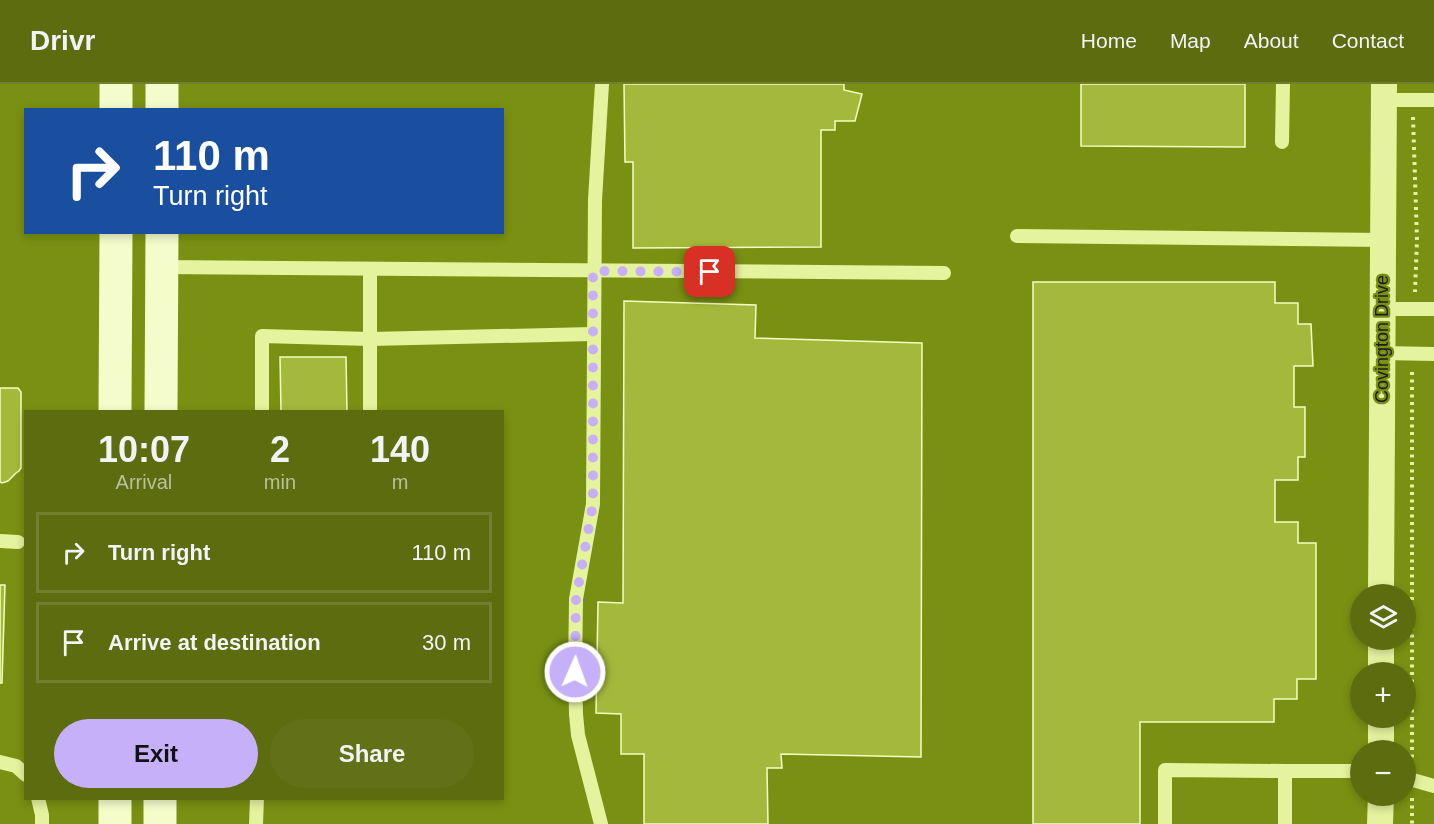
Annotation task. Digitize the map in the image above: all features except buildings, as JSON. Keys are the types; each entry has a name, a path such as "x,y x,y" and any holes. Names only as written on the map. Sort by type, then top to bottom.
{"main road":[{"path":"116,84 116,108"},
{"path":"162,84 162,108"},
{"path":"115,410 116,234"},
{"path":"161,410 162,234"},
{"path":"115,800 115,824"},
{"path":"160,800 160,824"}],"street":[{"name":"Covington Drive","path":"1382,584 1384,92"},
{"path":"1380,824 1381,806"}],"lane":[{"path":"602,84 593,271 593,504 576,599 578,735 602,824"},
{"path":"1282,84 1282,142"},
{"path":"1384,92 1413,100 1434,100"},
{"path":"1017,236 1383,240"},
{"path":"162,267 944,273"},
{"path":"370,269 370,410"},
{"path":"1383,309 1434,309"},
{"path":"262,410 262,336 370,339 593,334"},
{"path":"1382,353 1434,354"},
{"path":"0,541 18,542"},
{"path":"0,762 15,766 24,773"},
{"path":"1165,824 1165,770 1350,771"},
{"path":"1285,771 1285,824"},
{"path":"1416,781 1434,786"},
{"path":"38,800 42,824"},
{"path":"256,824 257,800"}],"path":[{"path":"1413,100 1417,240 1415,309"},
{"path":"1409,740 1412,354"},
{"path":"1411,806 1412,824"}],"route":[{"path":"575,672 576,599 593,504 593,271 710,272"}]}
